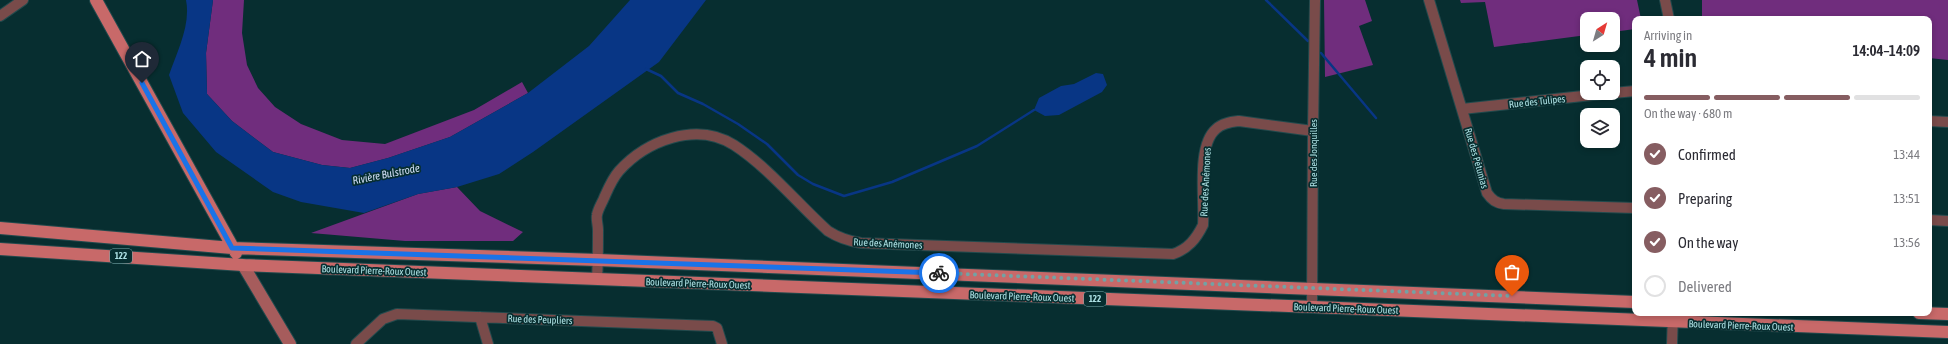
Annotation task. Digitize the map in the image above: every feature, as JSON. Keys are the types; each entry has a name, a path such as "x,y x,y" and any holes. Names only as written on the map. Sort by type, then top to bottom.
{"main road":[{"path":"96,0 232,248 290,344"},
{"name":"Boulevard Pierre-Roux Ouest","path":"0,228 232,248 598,260 1632,302"},
{"name":"Boulevard Pierre-Roux Ouest","path":"0,248 243,265 1312,306 1673,318 1948,332"},
{"path":"1932,313 1948,314"}],"street":[{"path":"0,16 23,0"},
{"name":"Rue des Jonquilles","path":"1312,306 1315,0"},
{"name":"Rue des Pétunias","path":"1429,0 1487,193 1496,203 1632,208"},
{"path":"1665,0 1668,16"},
{"name":"Rue des Tulipes","path":"1620,92 1632,90"},
{"name":"Rue des Tulipes","path":"1462,109 1580,96"},
{"name":"Rue des Anémones","path":"597,279 597,215 614,178 630,162 649,147 658,142 681,135 691,134 713,137 733,144 776,181 828,231 837,237 848,241 861,243 1173,254 1182,251 1189,245 1197,236 1203,225 1205,146 1215,130 1228,123 1239,121 1313,131"},
{"path":"1932,121 1948,122"},
{"path":"1932,220 1948,221"},
{"name":"Rue des Peupliers","path":"356,344 383,319 397,314 713,326 717,328 722,344"},
{"path":"480,317 488,344"},
{"path":"1672,344 1673,318"}],"shaded area":[{"path":"213,0 244,0 242,33 247,65 258,88 275,107 301,124 342,140 385,144 474,110 522,82 528,93 450,137 388,158 350,168 322,165 273,152 232,121 207,94 206,53"},
{"path":"1324,0 1365,0 1372,21 1359,26 1373,65 1325,77"},
{"path":"1460,0 1637,0 1640,16 1632,16 1632,29 1620,31 1620,12 1580,12 1580,36 1494,47 1485,2 1461,3"},
{"path":"1702,0 1948,0 1948,60 1932,58 1932,16 1702,16"},
{"path":"457,187 480,211 523,232 513,241 405,241 311,233 418,194"}],"water":[{"name":"Rivière Bulstrode","path":"186,0 213,0 206,53 207,94 232,121 273,152 322,165 350,168 388,158 450,137 528,93 589,46 630,0 706,0 659,62 533,152 499,174 457,187 418,194 364,213 301,202 273,192 216,152 183,113 169,75 185,29 187,19"},
{"path":"1096,73 1103,74 1107,85 1102,92 1059,115 1045,116 1034,110 1039,98 1061,86 1074,84"}],"waterway":[{"path":"1266,0 1308,41"},
{"path":"1321,53 1376,118"},
{"path":"646,69 661,76 678,93 703,104 738,124 767,144 798,175 813,184 844,196 892,182 977,146 1034,110"}],"way so far":[{"path":"939,273 1512,296"}],"route":[{"path":"142,83 232,248 582,259 939,273"}]}
